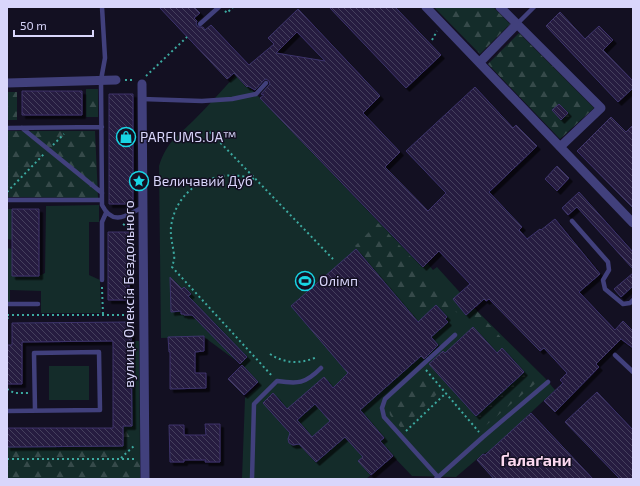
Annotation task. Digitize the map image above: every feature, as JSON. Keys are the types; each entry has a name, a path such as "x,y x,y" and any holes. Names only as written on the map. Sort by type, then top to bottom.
{"street":[{"path":"426,7 633,223"},
{"path":"500,7 601,108 560,147"},
{"path":"480,62 517,24"},
{"path":"7,83 118,80"},
{"name":"вулиця Олексія Бездольного","path":"142,84 145,479"}],"lane":[{"path":"102,7 105,58 101,80 102,205 106,213 115,218 121,218 143,207"},
{"path":"200,24 221,7"},
{"path":"517,24 534,7"},
{"path":"142,99 202,101 232,99 256,94 266,83"},
{"path":"7,128 102,127"},
{"path":"22,128 102,193"},
{"path":"7,200 102,200"},
{"path":"102,280 102,222 106,213"},
{"path":"572,221 608,262 609,270 603,280 605,289 623,304 630,304 633,300"},
{"path":"7,304 38,304"},
{"path":"455,335 385,398 382,408 384,416 437,478 548,382"},
{"path":"7,411 100,410 99,352 34,353 35,410"},
{"path":"615,355 633,372"},
{"path":"252,479 254,404 277,381 294,383 310,379 321,368"}],"path":[{"path":"221,7 227,13 233,7"},
{"path":"432,40 438,28"},
{"path":"118,80 142,80 187,37"},
{"path":"7,192 71,127"},
{"path":"210,132 333,259"},
{"path":"254,179 237,175 220,176 203,182 189,192 182,200 174,217 171,237 174,256 172,267 277,381"},
{"path":"121,218 122,223 143,236"},
{"path":"102,280 103,315"},
{"path":"7,318 8,315 144,315"},
{"path":"270,354 278,359 294,362 302,362 317,357"},
{"path":"421,365 483,437"},
{"path":"7,389 14,393 30,393"},
{"path":"401,435 446,393"},
{"path":"120,459 145,437"},
{"path":"7,459 145,459"}],"green space":[{"path":"434,7 493,7 510,24 480,54"},
{"path":"519,33 594,108 560,139 488,64"},
{"name":"Олімп","path":"236,75 246,87 248,86 260,98 422,267 427,263 433,270 437,267 474,308 545,378 555,390 491,450 483,454 456,477 412,476 393,456 366,479 242,478 245,398 260,385 242,365 204,337 161,338 159,166 165,151 173,140 199,115"},
{"path":"86,89 98,89 98,117 86,117"},
{"path":"7,92 17,92 17,120 7,120"},
{"path":"7,131 95,131 98,198 7,197"},
{"path":"99,205 99,222 89,222 89,275 100,280 101,313 41,313 41,291 10,290 10,302 7,302 7,248 12,249 39,276 45,273 46,206"},
{"path":"7,209 12,209 12,240 7,239"},
{"path":"378,223 466,315 475,309 505,342 496,346 476,322 452,310 435,313 414,310 355,246"},
{"path":"131,341 139,341 140,459 120,459 131,446"},
{"path":"49,366 89,366 89,400 49,400"},
{"path":"422,372 439,392 402,429 390,415 390,400"},
{"path":"527,372 537,382 484,427 477,418"},
{"path":"123,426 132,426 131,446 120,459 140,459 139,479 7,479 7,447 123,446"}],"building":[{"path":"159,7 194,7 200,13 194,18 197,21 196,24 198,27 203,27 205,30 211,25 249,65 274,44 268,38 298,9 380,96 363,113 400,152 385,167 428,211 446,193 406,151 475,87 513,128 516,125 537,146 489,192 522,227 519,230 527,239 555,219 600,274 579,292 615,330 623,321 633,331 633,348 621,339 596,364 599,367 555,412 544,401 563,383 560,380 567,373 544,348 540,351 489,299 486,301 484,299 466,315 453,299 470,284 439,251 423,267 260,98 264,95 261,94 270,84 269,81 266,79 264,80 255,90 248,86 247,87 234,73 227,79","holes":["297,32 325,61 276,53"]},
{"path":"329,7 395,7 441,55 406,88"},
{"path":"560,12 585,39 599,26 613,40 603,50 633,81 633,88 618,102 546,26"},
{"path":"22,91 82,91 82,115 22,115"},
{"path":"109,94 133,94 133,204 109,204"},
{"path":"559,104 568,113 561,120 552,110"},
{"path":"611,117 626,132 633,125 633,208 577,151"},
{"path":"557,166 569,178 557,191 545,179"},
{"path":"579,192 633,252 633,269 577,207 568,215 562,208"},
{"path":"12,209 39,209 39,276 12,276"},
{"path":"108,232 129,232 129,300 108,300"},
{"path":"356,249 418,322 436,305 447,317 445,319 448,322 431,337 438,345 424,359 421,356 360,410 384,438 380,441 393,456 371,475 358,461 363,457 345,437 316,462 299,444 293,445 289,443 288,439 290,433 263,403 273,393 287,409 324,377 333,388 348,373 291,306","holes":["315,404 330,421 312,437 297,420"]},
{"path":"633,273 633,286 621,297 614,289"},
{"path":"170,277 182,289 184,287 191,294 188,296 247,357 240,364 192,315 181,314 181,311 171,312"},
{"path":"131,322 132,426 123,426 123,446 7,447 7,428 113,428 113,341 22,342 22,384 7,384 7,345 12,345 12,323"},
{"path":"473,327 497,353 502,348 524,372 476,416 429,364 443,351 445,353"},
{"path":"204,336 204,351 195,352 195,373 206,373 206,388 170,389 170,352 168,337"},
{"path":"242,365 258,382 244,395 228,379"},
{"path":"597,392 633,430 633,479 620,479 565,422"},
{"path":"531,413 593,479 494,479 477,460 483,454 485,455"},
{"path":"205,424 220,424 220,462 205,462 206,460 184,460 184,462 170,462 169,425 184,425 184,435 206,435"}],"place":[{"name":"PARFUMS.UA™","path":"126,137"},
{"name":"Величавий Дуб","path":"139,181"},
{"name":"Олімп","path":"305,281"}],"district":[{"name":"Ґалаґани","path":"536,460"}]}
